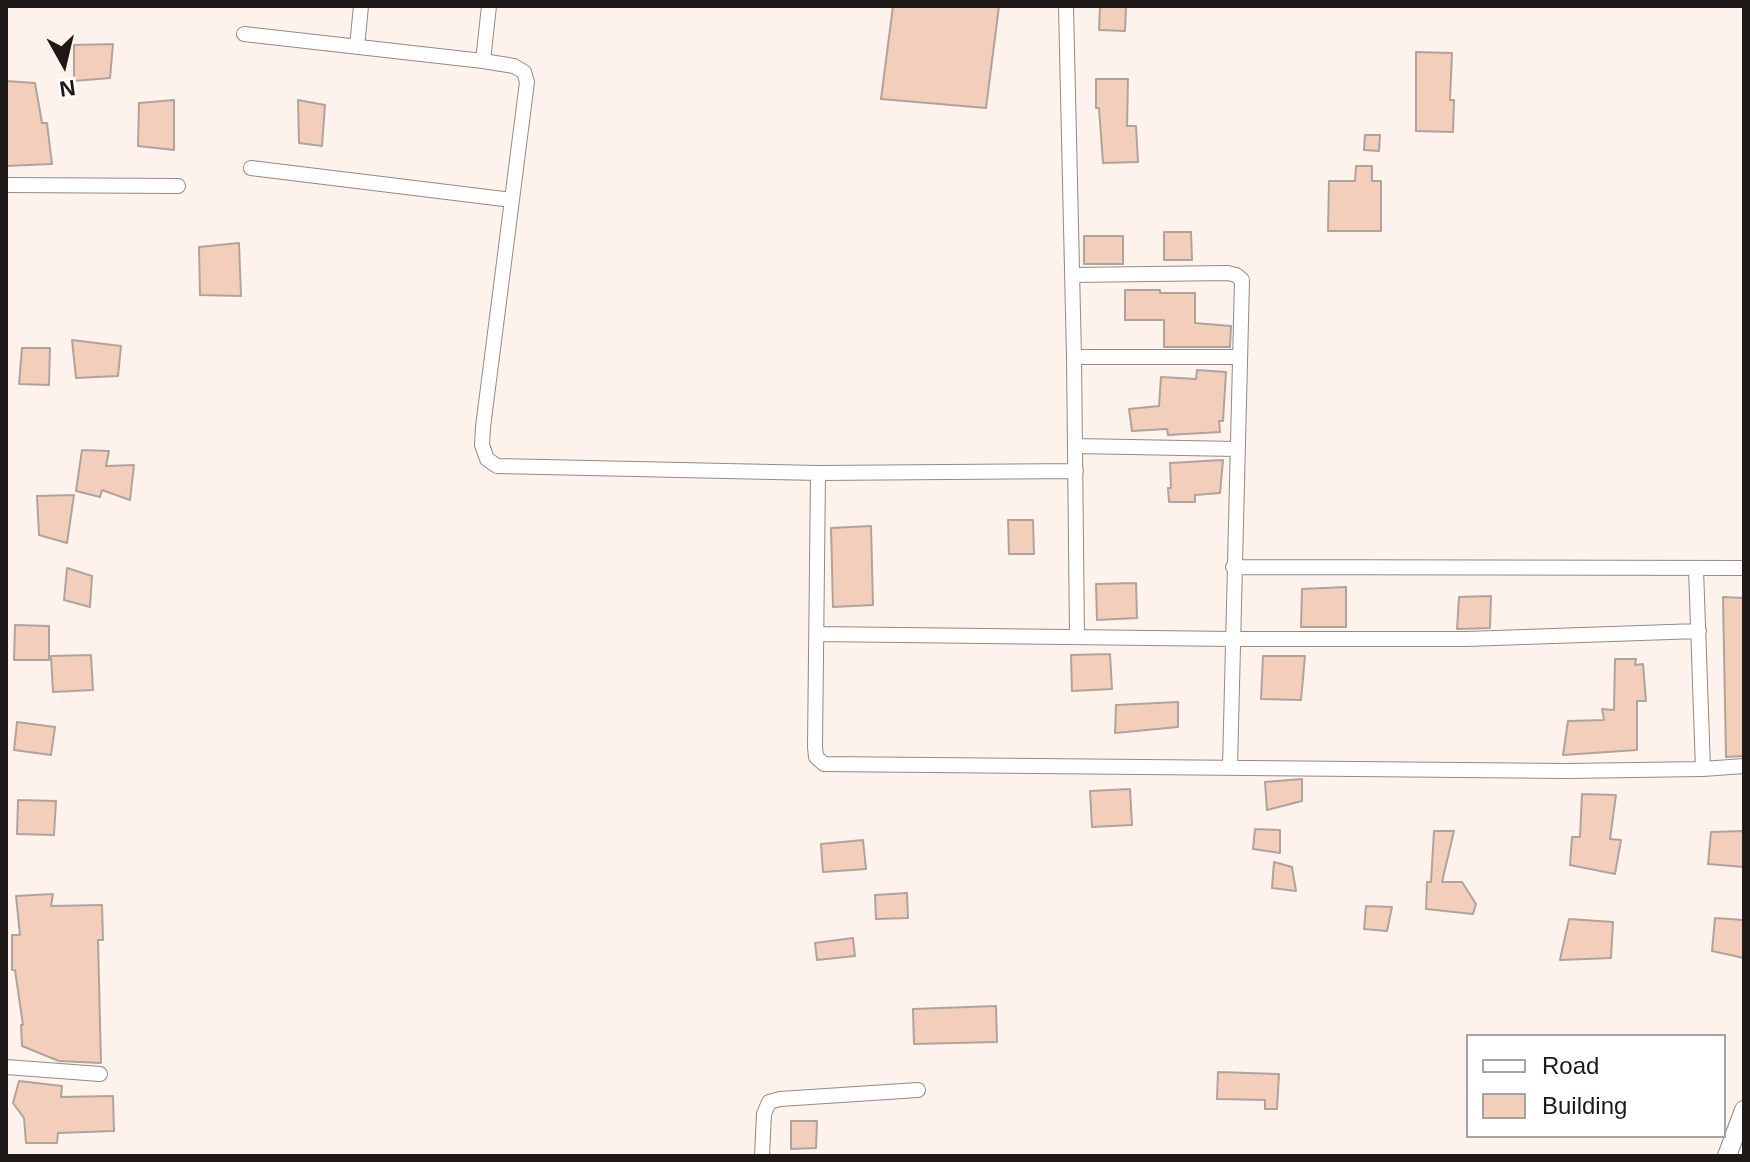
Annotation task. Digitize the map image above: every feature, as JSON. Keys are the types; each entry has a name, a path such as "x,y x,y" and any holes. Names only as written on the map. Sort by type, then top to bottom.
{"street":[{"path":"357,47 361,6"},
{"path":"483,61 489,6"},
{"path":"1066,6 1077,636"},
{"path":"244,34 483,61 514,66 524,72 527,82 483,427 482,445 487,459 497,466 818,473 1076,471"},
{"path":"251,168 512,200"},
{"path":"6,185 178,186"},
{"path":"1072,275 1228,273 1242,280 1230,767"},
{"path":"1074,357 1240,357"},
{"path":"1076,446 1237,449"},
{"path":"818,473 815,747 816,757 824,764 1567,771 1744,766"},
{"path":"1233,567 1744,568"},
{"path":"1696,569 1703,769"},
{"path":"817,634 1466,639 1699,631"},
{"path":"6,1067 100,1074"},
{"path":"762,1156 764,1114 769,1102 918,1090"},
{"path":"1727,1156 1744,1110"}],"building":[{"path":"893,6 999,6 986,108 881,99"},
{"path":"1100,6 1126,6 1125,31 1099,30"},
{"path":"113,44 110,78 74,81 74,45"},
{"path":"1416,52 1452,53 1450,100 1454,100 1453,132 1416,131"},
{"path":"1096,79 1128,79 1127,126 1136,126 1138,162 1103,163 1099,108 1096,108"},
{"path":"6,81 35,83 42,123 47,123 52,164 6,166"},
{"path":"174,100 174,150 138,146 139,103"},
{"path":"298,100 325,105 322,146 299,143"},
{"path":"1365,135 1380,135 1379,151 1364,150"},
{"path":"1356,166 1372,166 1372,181 1381,181 1381,231 1328,231 1329,181 1355,181"},
{"path":"1164,232 1191,232 1192,260 1164,260"},
{"path":"1084,236 1123,236 1123,264 1084,264"},
{"path":"239,243 241,296 200,295 199,247"},
{"path":"1125,290 1195,293 1195,323 1231,326 1230,347 1164,347 1164,320 1125,320"},
{"path":"72,340 121,346 118,376 76,378"},
{"path":"22,348 50,348 49,385 19,384"},
{"path":"1197,370 1226,372 1220,432 1168,435 1167,429 1132,431 1129,409 1159,406 1161,377 1196,379"},
{"path":"82,450 109,451 106,466 134,465 130,500 102,490 100,497 76,491"},
{"path":"1223,460 1220,493 1195,495 1195,502 1169,502 1170,463"},
{"path":"74,495 67,543 39,535 37,496"},
{"path":"1008,520 1033,520 1034,554 1009,554"},
{"path":"871,526 873,605 833,607 831,528"},
{"path":"67,568 92,576 90,607 64,600"},
{"path":"1136,583 1137,618 1097,620 1096,584"},
{"path":"1346,587 1346,627 1301,627 1302,589"},
{"path":"1491,596 1490,628 1457,629 1459,597"},
{"path":"1723,597 1744,598 1744,756 1726,757"},
{"path":"15,625 49,626 49,660 14,660"},
{"path":"1110,654 1112,689 1072,691 1071,655"},
{"path":"91,655 93,690 53,692 51,656"},
{"path":"1263,656 1305,656 1301,700 1261,699"},
{"path":"1615,659 1636,659 1635,665 1643,664 1646,701 1637,701 1637,750 1563,755 1568,721 1604,720 1602,709 1614,710"},
{"path":"1178,702 1178,727 1115,733 1116,705"},
{"path":"17,722 55,727 51,755 14,750"},
{"path":"1302,779 1302,801 1267,810 1265,782"},
{"path":"1130,789 1132,825 1092,827 1090,791"},
{"path":"1582,794 1616,795 1610,839 1621,840 1615,874 1570,865 1572,837 1580,837"},
{"path":"18,800 56,801 54,835 17,834"},
{"path":"1255,829 1280,830 1280,853 1253,849"},
{"path":"1434,831 1454,831 1442,882 1462,882 1476,904 1473,914 1426,909"},
{"path":"1744,831 1744,867 1708,864 1711,832"},
{"path":"863,840 866,869 823,872 821,844"},
{"path":"1274,862 1292,867 1296,891 1272,888"},
{"path":"907,893 908,918 876,919 875,895"},
{"path":"53,894 51,906 102,905 103,940 98,940 101,1063 59,1061 22,1046 23,1025 15,970 12,970 12,935 20,935 16,896"},
{"path":"1366,906 1392,907 1387,931 1364,929"},
{"path":"1715,918 1744,920 1744,958 1712,951"},
{"path":"1569,919 1613,922 1611,958 1560,960"},
{"path":"853,938 855,956 817,960 815,943"},
{"path":"996,1006 997,1042 914,1044 913,1009"},
{"path":"1218,1072 1279,1074 1277,1109 1265,1109 1265,1100 1217,1099"},
{"path":"19,1081 62,1086 61,1097 113,1096 114,1131 58,1133 57,1143 26,1143 24,1118 13,1103"},
{"path":"791,1121 817,1121 816,1148 791,1149"}]}
